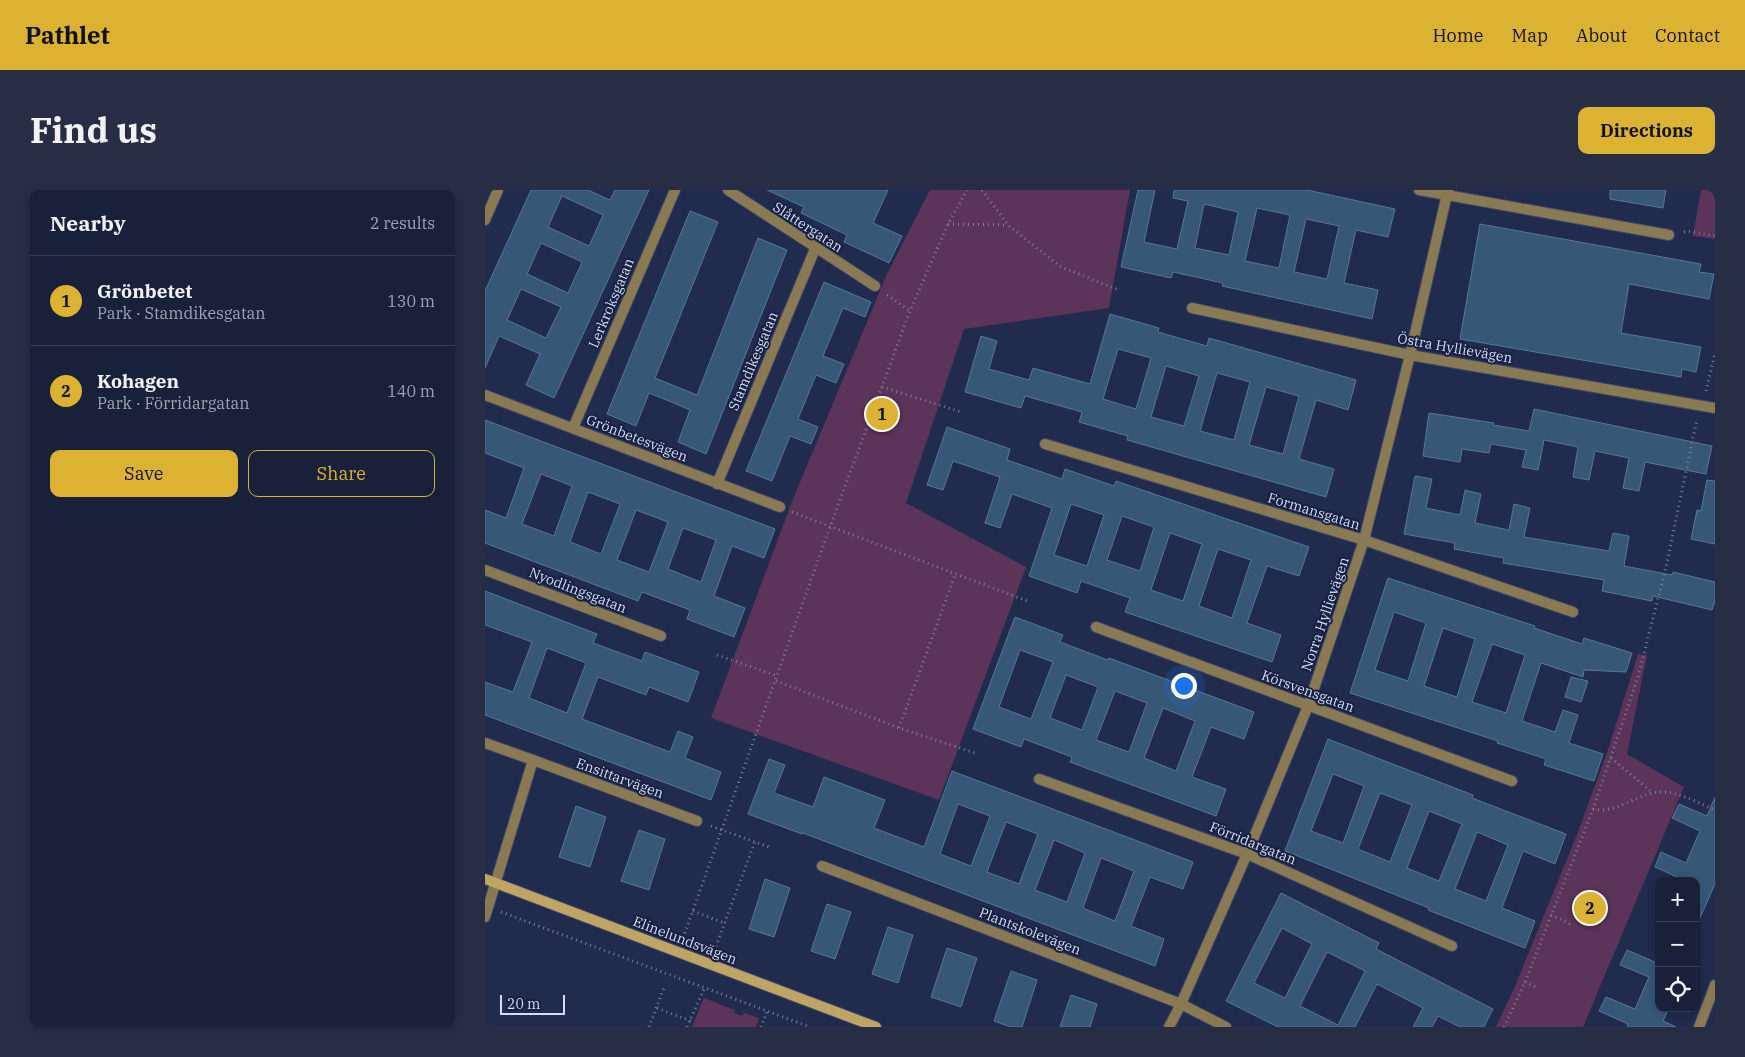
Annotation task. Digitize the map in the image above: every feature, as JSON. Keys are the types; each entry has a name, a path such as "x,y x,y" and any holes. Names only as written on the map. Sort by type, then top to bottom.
{"street":[{"path":"485,220 498,190"},
{"name":"Lerkroksgatan","path":"573,428 675,190"},
{"name":"Slåttergatan","path":"728,190 815,249 875,286"},
{"path":"1419,190 1447,193 1669,235"},
{"name":"Norra Hyllievägen","path":"1169,1027 1247,854 1308,706 1364,540 1410,355 1447,193"},
{"name":"Stamdikesgatan","path":"717,484 815,249"},
{"name":"Östra Hyllievägen","path":"1192,308 1410,355 1715,408"},
{"name":"Grönbetesvägen","path":"485,395 780,507"},
{"name":"Formansgatan","path":"1045,444 1364,540 1573,612"},
{"name":"Nyodlingsgatan","path":"485,570 661,636"},
{"name":"Körsvensgatan","path":"1095,627 1512,781"},
{"name":"Ensittarvägen","path":"485,743 697,821"},
{"path":"487,912 533,760"},
{"name":"Förridargatan","path":"1039,779 1247,854 1452,946"},
{"name":"Plantskolevägen","path":"822,866 1181,1004 1226,1027"},
{"name":"Elinelundsvägen","path":"485,879 875,1027"},
{"path":"1699,1027 1715,985"}],"path":[{"path":"683,938 830,527 910,311 948,224 967,190"},
{"path":"982,190 1008,224 1061,267 1119,290"},
{"path":"948,224 1008,224"},
{"path":"1669,235 1688,231 1715,236"},
{"path":"875,286 910,311"},
{"path":"1504,1027 1525,982 1593,809 1638,676 1666,567 1701,406 1715,353"},
{"path":"882,386 961,412"},
{"path":"780,507 1030,602"},
{"path":"899,728 955,574"},
{"path":"717,655 778,676"},
{"path":"776,681 899,728 975,753"},
{"path":"1611,758 1654,794"},
{"path":"1593,809 1602,811 1617,808 1643,796 1673,794 1715,810"},
{"path":"722,830 769,847"},
{"path":"707,948 714,951 755,842"},
{"path":"693,910 724,923"},
{"path":"487,912 705,987 809,1027"},
{"path":"1551,915 1572,926"},
{"path":"1525,982 1538,988"},
{"path":"649,1027 665,984"},
{"path":"687,1027 705,987"},
{"path":"657,1008 691,1021"},
{"path":"761,1027 767,1012"}],"shaded area":[{"path":"930,190 1130,190 1109,308 964,329 906,503 1026,567 939,800 711,718 793,499 887,274"},
{"path":"1701,190 1715,190 1715,239 1693,236"},
{"path":"1638,654 1647,655 1627,754 1684,787 1583,1027 1496,1027 1516,984 1578,832 1609,747"},
{"path":"704,998 735,1010 734,1013 742,1016 744,1013 759,1018 756,1027 692,1027"}],"building":[{"path":"531,190 588,190 610,200 615,190 649,190 554,398 526,385 540,354 499,336 485,368 485,291","holes":["562,196 603,215 589,246 548,227","541,243 582,262 568,293 527,274","521,289 561,307 546,338 507,320"]},
{"path":"767,190 888,190 873,223 902,236 889,263 844,242 847,235 801,213 804,207"},
{"path":"1138,190 1155,190 1144,242 1177,249 1188,201 1173,198 1174,190 1307,190 1395,209 1388,237 1356,230 1344,283 1378,290 1372,319 1222,286 1223,283 1173,272 1171,278 1121,267","holes":["1204,204 1238,212 1229,255 1195,248","1257,208 1290,215 1279,268 1245,261","1306,219 1339,226 1327,279 1294,272"]},
{"path":"1610,190 1666,190 1663,208 1610,199"},
{"path":"690,211 718,222 655,378 697,395 758,238 787,250 706,454 678,442 690,410 669,401 649,393 636,426 607,414"},
{"path":"1480,224 1701,264 1699,272 1714,274 1709,299 1629,284 1621,333 1701,347 1696,372 1682,369 1681,377 1460,339"},
{"path":"824,282 871,302 865,317 843,308 823,356 844,364 836,383 816,375 798,419 818,427 811,444 790,436 772,481 746,471"},
{"path":"1110,314 1159,328 1158,332 1207,346 1209,338 1356,380 1348,410 1316,400 1299,459 1334,469 1326,497 1127,440 1128,436 1079,422 1082,412 1025,396 1021,408 965,392 981,336 997,341 989,369 1029,380 1033,368 1090,384","holes":["1118,349 1151,358 1136,409 1103,399","1166,366 1199,376 1184,426 1151,417","1217,373 1250,382 1234,440 1200,431","1266,387 1299,396 1283,454 1249,445"]},
{"path":"1534,409 1712,446 1706,474 1645,462 1639,491 1623,488 1629,458 1595,451 1589,480 1573,477 1578,447 1544,440 1538,470 1522,467 1526,450 1491,444 1489,453 1462,449 1460,462 1423,456 1429,413 1494,423 1493,425 1529,431"},
{"path":"485,420 775,529 764,558 732,546 714,596 745,608 734,637 687,619 690,610 642,592 638,601 485,543 485,510 506,518 524,468 485,453","holes":["541,474 572,486 554,536 522,524","588,492 620,504 601,554 570,542","636,510 668,522 649,572 617,560","683,528 716,540 701,582 668,569"]},
{"path":"947,427 1010,449 1007,460 1062,479 1065,469 1114,486 1116,481 1309,547 1299,576 1267,566 1247,623 1281,635 1272,662 1125,612 1130,598 1081,581 1077,593 1029,576 1052,508 1012,494 1000,528 985,523 1000,477 953,461 943,490 927,485","holes":["1071,504 1104,515 1087,566 1054,555","1122,516 1154,527 1140,571 1107,560","1170,533 1202,544 1183,601 1151,590","1218,549 1251,560 1232,618 1199,606"]},
{"path":"1415,476 1432,479 1426,508 1460,515 1465,490 1481,494 1475,523 1509,530 1514,504 1530,508 1524,537 1609,551 1613,533 1629,536 1624,566 1672,575 1673,572 1715,582 1715,601 1712,610 1653,596 1652,601 1602,591 1604,580 1503,563 1504,558 1454,549 1455,543 1404,534"},
{"path":"1707,480 1715,481 1715,544 1691,539 1697,510 1701,511"},
{"path":"1388,578 1535,626 1534,628 1582,644 1584,638 1632,653 1626,672 1584,670 1583,677 1541,663 1522,721 1555,732 1563,710 1578,715 1569,743 1603,754 1594,781 1544,765 1546,759 1497,743 1498,741 1350,693","holes":["1394,612 1426,623 1408,681 1375,670","1443,628 1475,639 1457,697 1424,686","1492,644 1525,655 1506,713 1472,702"]},
{"path":"485,591 597,634 593,643 642,661 645,652 699,672 688,702 649,687 646,695 598,677 582,719 670,752 678,731 693,737 685,758 721,772 711,800 485,715 485,682 513,692 532,642 485,625","holes":["547,648 586,663 567,713 529,698"]},
{"path":"1015,617 1063,635 1060,642 1108,660 1109,658 1254,712 1244,739 1211,727 1192,777 1226,789 1216,816 1070,762 1072,757 1024,739 1021,747 973,729","holes":["1020,650 1053,662 1031,719 999,707","1066,675 1098,687 1082,730 1050,718","1115,691 1147,703 1129,752 1096,740","1163,708 1195,721 1176,771 1144,758"]},
{"path":"1571,677 1588,681 1581,702 1565,697"},
{"path":"1328,739 1473,795 1472,798 1566,834 1555,864 1523,851 1502,908 1535,921 1525,948 1285,851","holes":["1333,774 1364,786 1343,843 1311,831","1380,793 1412,805 1390,862 1358,849","1429,811 1462,824 1439,881 1407,868","1477,832 1508,845 1486,901 1455,889"]},
{"path":"769,759 785,765 774,793 813,807 824,777 885,800 874,828 924,847 952,771 1193,862 1183,889 1150,877 1131,926 1164,939 1155,966 748,814","holes":["958,804 990,816 971,866 940,854","1006,822 1038,834 1019,884 987,872","1054,840 1085,853 1067,902 1035,890","1101,858 1134,871 1115,921 1083,908"]},
{"path":"1715,797 1715,884 1700,918 1700,877 1677,877 1655,867 1661,852 1686,863 1700,831 1672,818 1679,804 1707,816"},
{"path":"576,806 606,817 590,867 559,857"},
{"path":"639,830 665,839 649,890 621,881"},
{"path":"765,879 790,888 774,937 749,929"},
{"path":"1281,893 1379,943 1376,949 1493,1009 1484,1027 1460,1027 1438,1016 1432,1027 1413,1027 1423,1008 1377,984 1355,1027 1278,1027 1226,1001","holes":["1282,928 1312,944 1285,998 1254,983","1327,952 1365,971 1338,1025 1300,1006"]},
{"path":"827,904 851,912 835,959 811,951"},
{"path":"888,927 913,935 898,983 872,974"},
{"path":"947,948 977,958 961,1007 931,997"},
{"path":"1627,950 1655,962 1655,1012 1667,1012 1663,1021 1676,1027 1627,1027 1628,1024 1599,1011 1606,997 1635,1009 1649,977 1620,965"},
{"path":"1011,971 1037,980 1022,1027 1011,1027 994,1021"},
{"path":"1071,995 1097,1004 1090,1027 1060,1027"}],"place":[{"name":"Grönbetet","path":"882,414"},
{"name":"Kohagen","path":"1590,908"}]}
